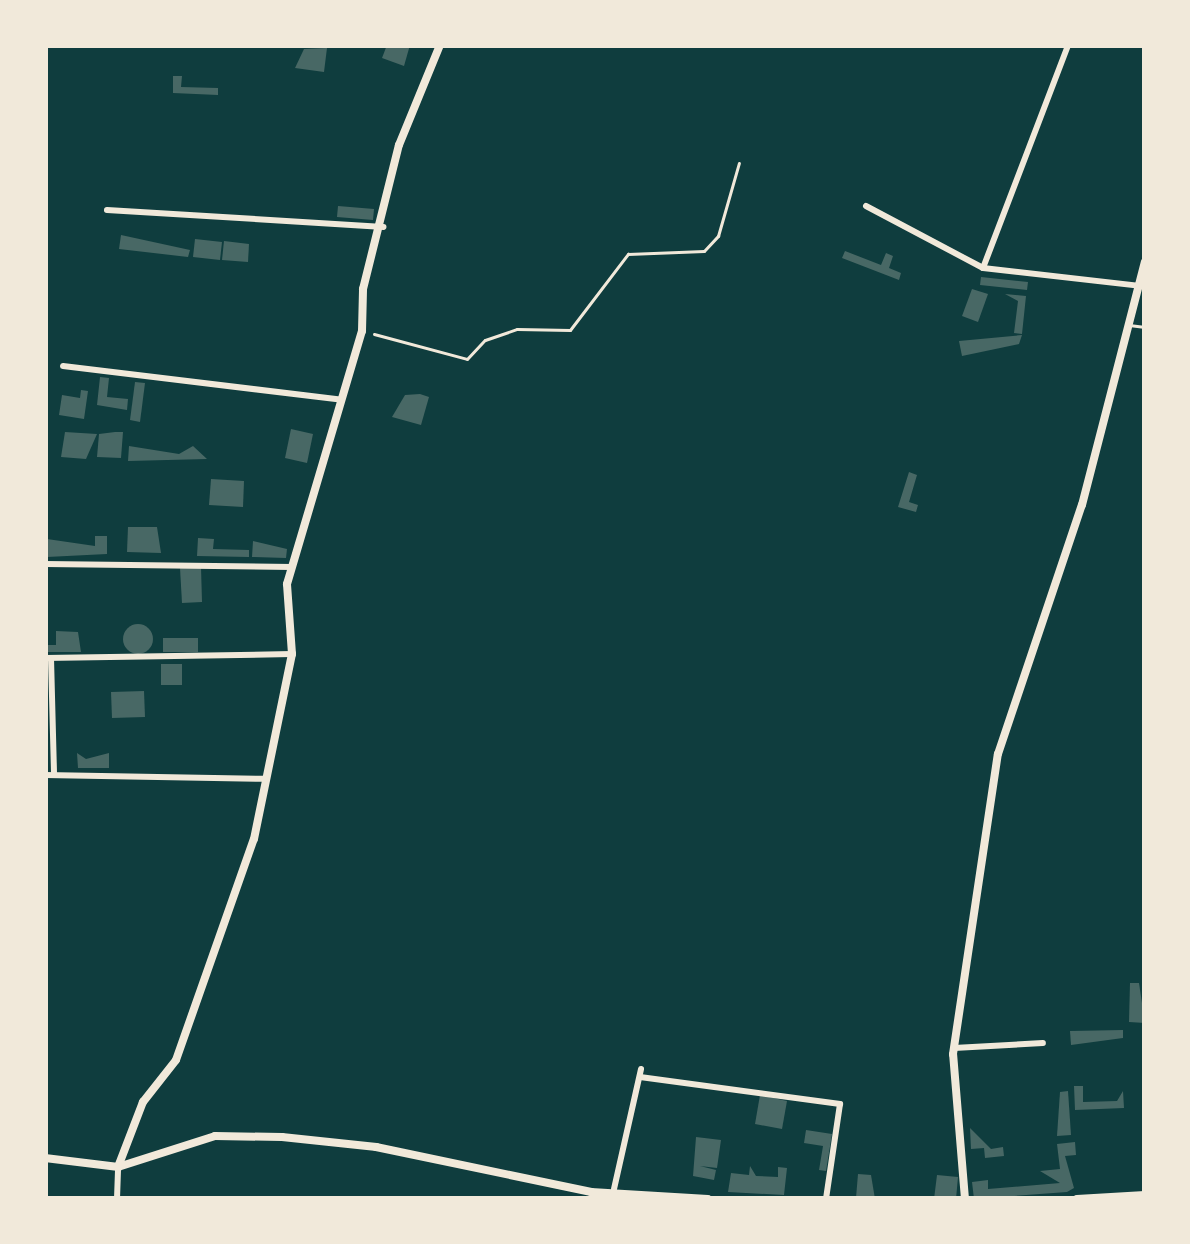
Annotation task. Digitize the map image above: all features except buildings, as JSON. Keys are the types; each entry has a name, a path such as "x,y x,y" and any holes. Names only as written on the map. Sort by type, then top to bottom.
{"street":[{"path":"117,1199 118,1167 143,1102 176,1060 254,839 292,654 287,584 362,331 363,289 399,146 440,45"},
{"path":"983,268 1067,45"},
{"path":"866,206 983,268 1140,286"},
{"path":"107,210 382,227"},
{"path":"965,1199 954,1048 998,754 1082,505 1145,262"},
{"path":"63,366 342,400"},
{"path":"45,564 295,568"},
{"path":"266,779 50,775 48,658 292,654"},
{"path":"954,1048 1043,1042"},
{"path":"614,1189 640,1073 840,1104 826,1199"},
{"path":"45,1158 118,1167 215,1136 282,1137 376,1147 528,1183 708,1199"},
{"path":"1077,1199 1145,1195"}],"lane":[{"path":"1129,326 1145,327"}],"path":[{"path":"362,331 467,358 485,340 517,329 570,330 628,254 704,251 718,236 739,163"}]}
